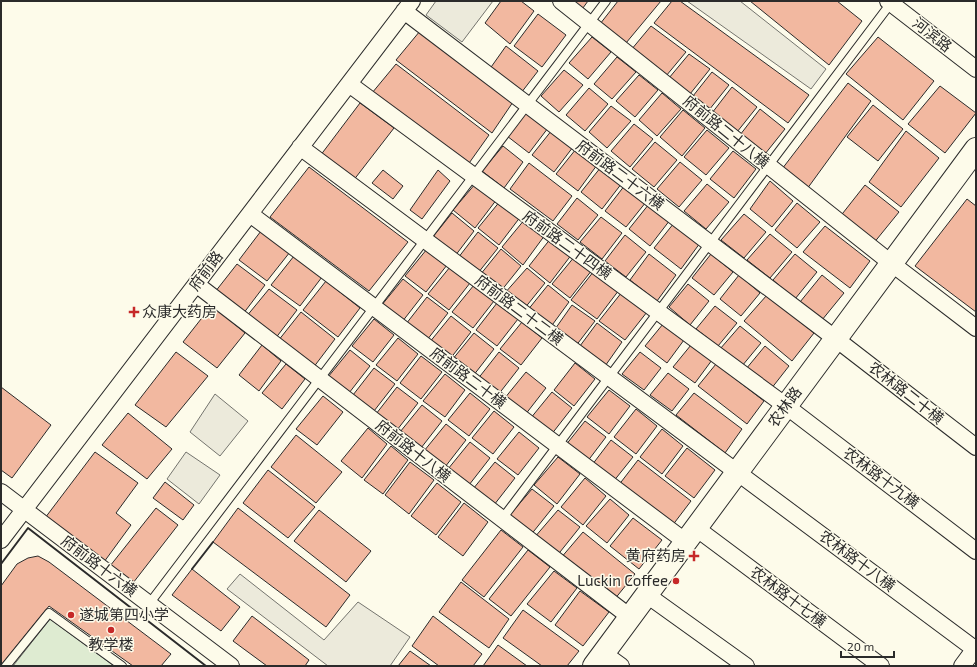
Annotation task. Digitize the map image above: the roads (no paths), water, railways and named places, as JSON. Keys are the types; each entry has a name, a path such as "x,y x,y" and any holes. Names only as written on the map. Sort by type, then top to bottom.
{"street":[{"name":"府前路二十八横","path":"561,1 891,263 976,328"},
{"name":"河滨路","path":"890,2 976,69"},
{"name":"府前路","path":"1,540 408,6"},
{"name":"府前路二十六横","path":"408,6 527,104 836,339"},
{"name":"府前路二十四横","path":"348,84 786,406"},
{"name":"府前路二十二横","path":"300,147 737,472"},
{"name":"农林路","path":"599,660 976,149"},
{"name":"府前路二十横","path":"250,214 557,446 691,535"},
{"name":"府前路十八横","path":"196,284 630,617"},
{"name":"农林路二十横","path":"836,339 976,447"},
{"name":"农林路十九横","path":"786,406 976,551"},
{"name":"农林路十八横","path":"737,472 976,649"},
{"name":"府前路十六横","path":"1,492 231,666"},
{"name":"农林路十七横","path":"691,535 881,666"},
{"path":"647,595 746,666"},
{"path":"962,666 976,649"},
{"path":"599,660 621,666"}],"lane":[{"path":"149,604 606,1"},
{"path":"502,519 890,2"},
{"path":"6,666 49,613 122,666"}],"place":[{"name":"众康大药房","path":"134,312"},
{"name":"黄府药房","path":"694,556"},
{"name":"Luckin Coffee","path":"676,581"},
{"name":"遂城第四小学","path":"71,615"},
{"name":"教学楼","path":"111,630"}]}
